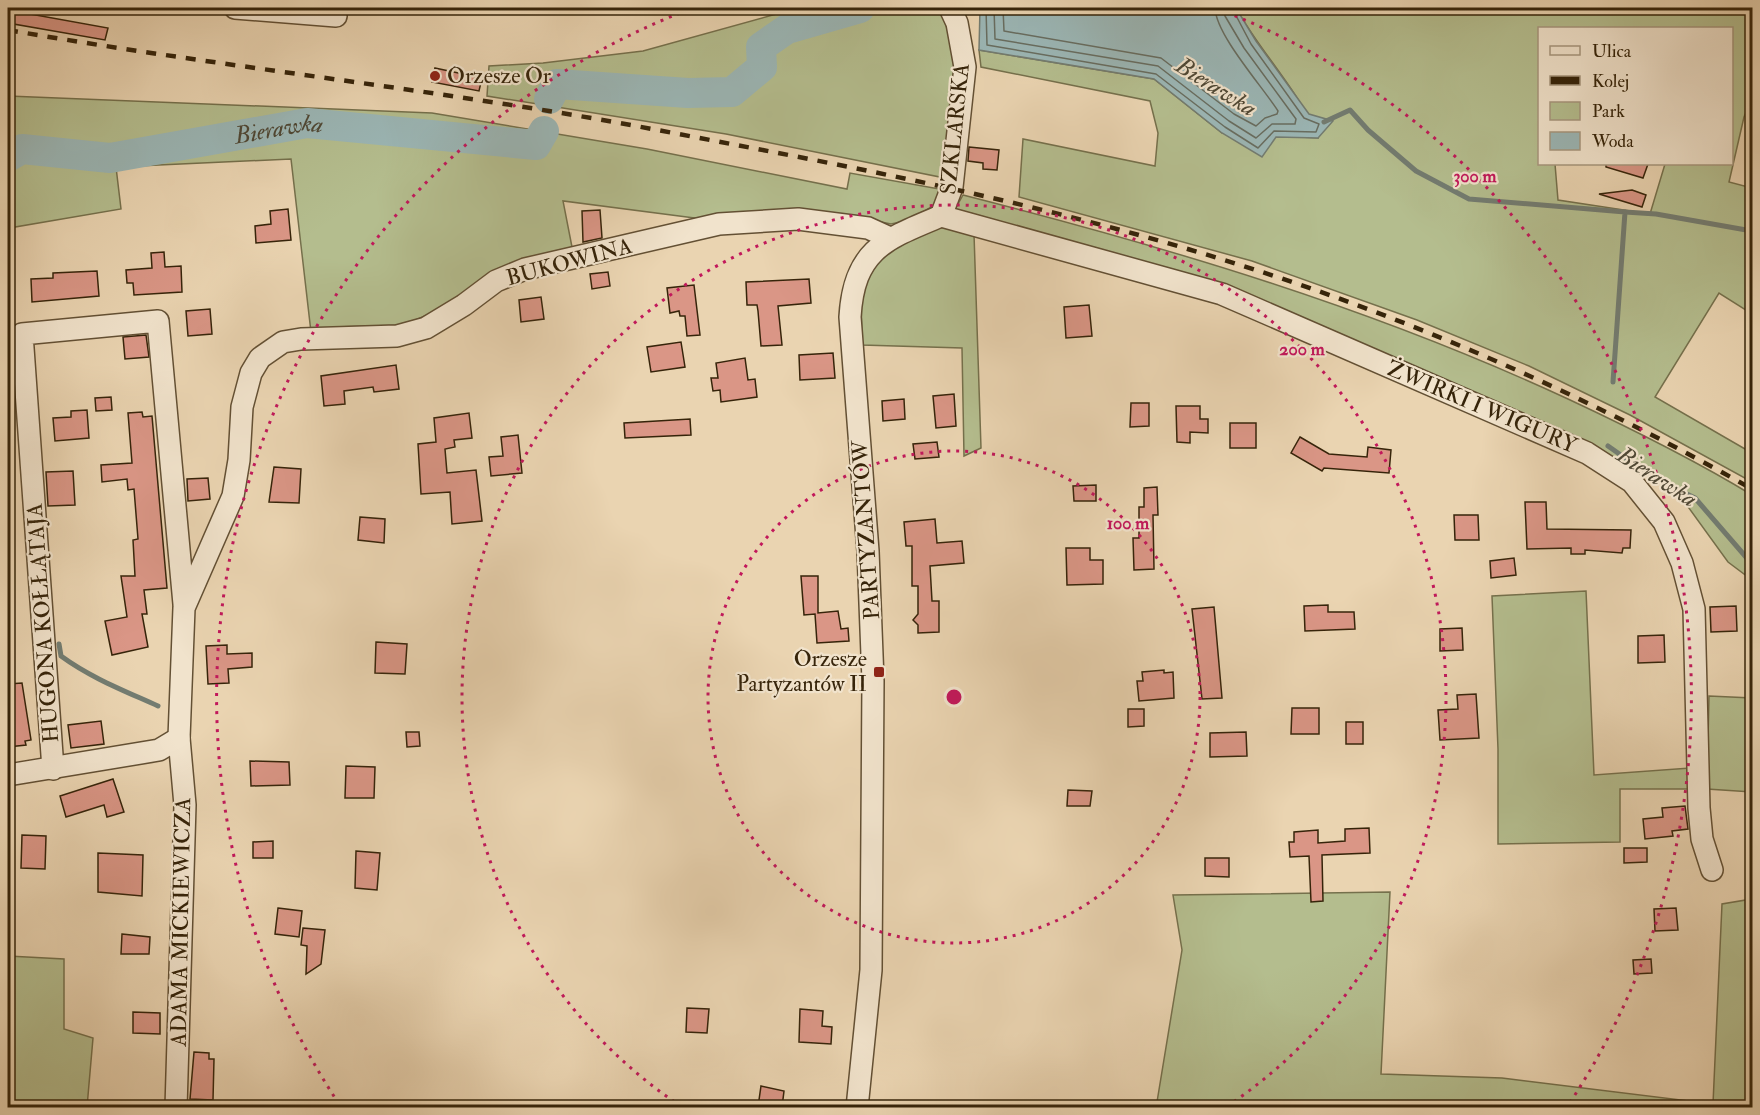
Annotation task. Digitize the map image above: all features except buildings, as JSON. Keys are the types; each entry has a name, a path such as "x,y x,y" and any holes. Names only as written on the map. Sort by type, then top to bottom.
{"street":[{"path":"235,8 336,16"},
{"name":"SZKLARSKA","path":"941,216 952,187 965,67 957,23 950,8"},
{"name":"PARTYZANTÓW","path":"857,1107 871,970 873,670 869,562 850,317 851,297 864,265 875,249 890,237 941,216"},
{"name":"ŻWIRKI I WIGURY","path":"941,216 1222,294 1587,453 1632,482 1664,522 1682,562 1694,609 1699,808 1702,839 1712,870"},
{"name":"BUKOWINA","path":"179,738 184,608 234,496 242,408 251,372 260,358 284,342 301,339 397,336 426,328 445,318 496,281 525,269 719,224 798,219 868,228 890,237"},
{"name":"HUGONA KOŁŁĄTAJA","path":"53,769 22,334 159,321 184,608"},
{"path":"8,775 159,750 179,738"},
{"name":"ADAMA MICKIEWICZA","path":"176,1107 185,805 179,738"}],"green space":[{"path":"798,8 939,8 952,48 954,70 953,113 945,178 726,134 487,96 489,66 543,63 643,51"},
{"path":"1236,8 1752,8 1752,98 1744,117 1733,165 1733,27 1538,27 1538,165 1555,165 1558,200 1650,214 1665,165 1733,165 1729,182 1752,188 1752,314 1719,293 1655,397 1752,453 1752,482 1630,415 1529,366 1417,320 1252,261 1019,197 1023,139 1155,166 1158,133 1150,101 981,67 979,50 1154,79 1222,133 1318,138 1310,120"},
{"path":"8,96 432,113 647,149 847,189 850,173 945,190 933,206 910,220 891,224 852,216 710,220 563,201 572,247 495,272 441,309 404,325 336,327 311,332 291,159 116,167 121,209 9,228"},
{"path":"963,195 1118,236 1345,308 1494,366 1615,421 1684,456 1752,495 1752,580 1728,562 1673,486 1587,446 1237,295 953,213"},
{"path":"943,226 974,234 981,448 964,456 962,348 862,345 861,300 870,270 892,246"},
{"path":"1586,591 1594,775 1690,768 1691,789 1620,789 1620,842 1498,844 1498,749 1492,596"},
{"path":"1709,696 1752,698 1752,792 1707,789"},
{"path":"1390,892 1381,1074 1502,1078 1713,1104 1722,904 1752,899 1752,1107 1156,1108 1182,950 1173,895"},
{"path":"8,956 64,959 64,1029 93,1038 87,1107 8,1107"}],"water":[{"path":"980,8 1236,8 1256,41 1309,114 1333,121 1318,138 1276,137 1262,157 1222,133 1154,79 979,50"}],"waterway":[{"name":"Bierawka","path":"549,99 557,84 688,93 732,92 762,67 761,47 787,29 860,8"},
{"name":"Bierawka","path":"1324,122 1350,110 1368,130 1416,171 1469,199 1625,212 1613,382"},
{"name":"Bierawka","path":"8,157 22,149 110,158 307,123 536,145 544,131"},
{"path":"1625,212 1656,214 1752,231"},
{"name":"Bierawka","path":"1608,446 1652,477 1695,498 1752,564"},
{"path":"59,644 61,656 72,664 108,684 158,706"}],"railway":[{"path":"8,30 605,120 905,179 1102,225 1231,262 1413,326 1585,402 1752,489"}],"place":[{"name":"Orzesze Or","path":"435,76"},
{"name":"Orzesze Partyzantów II","path":"879,672"}]}
